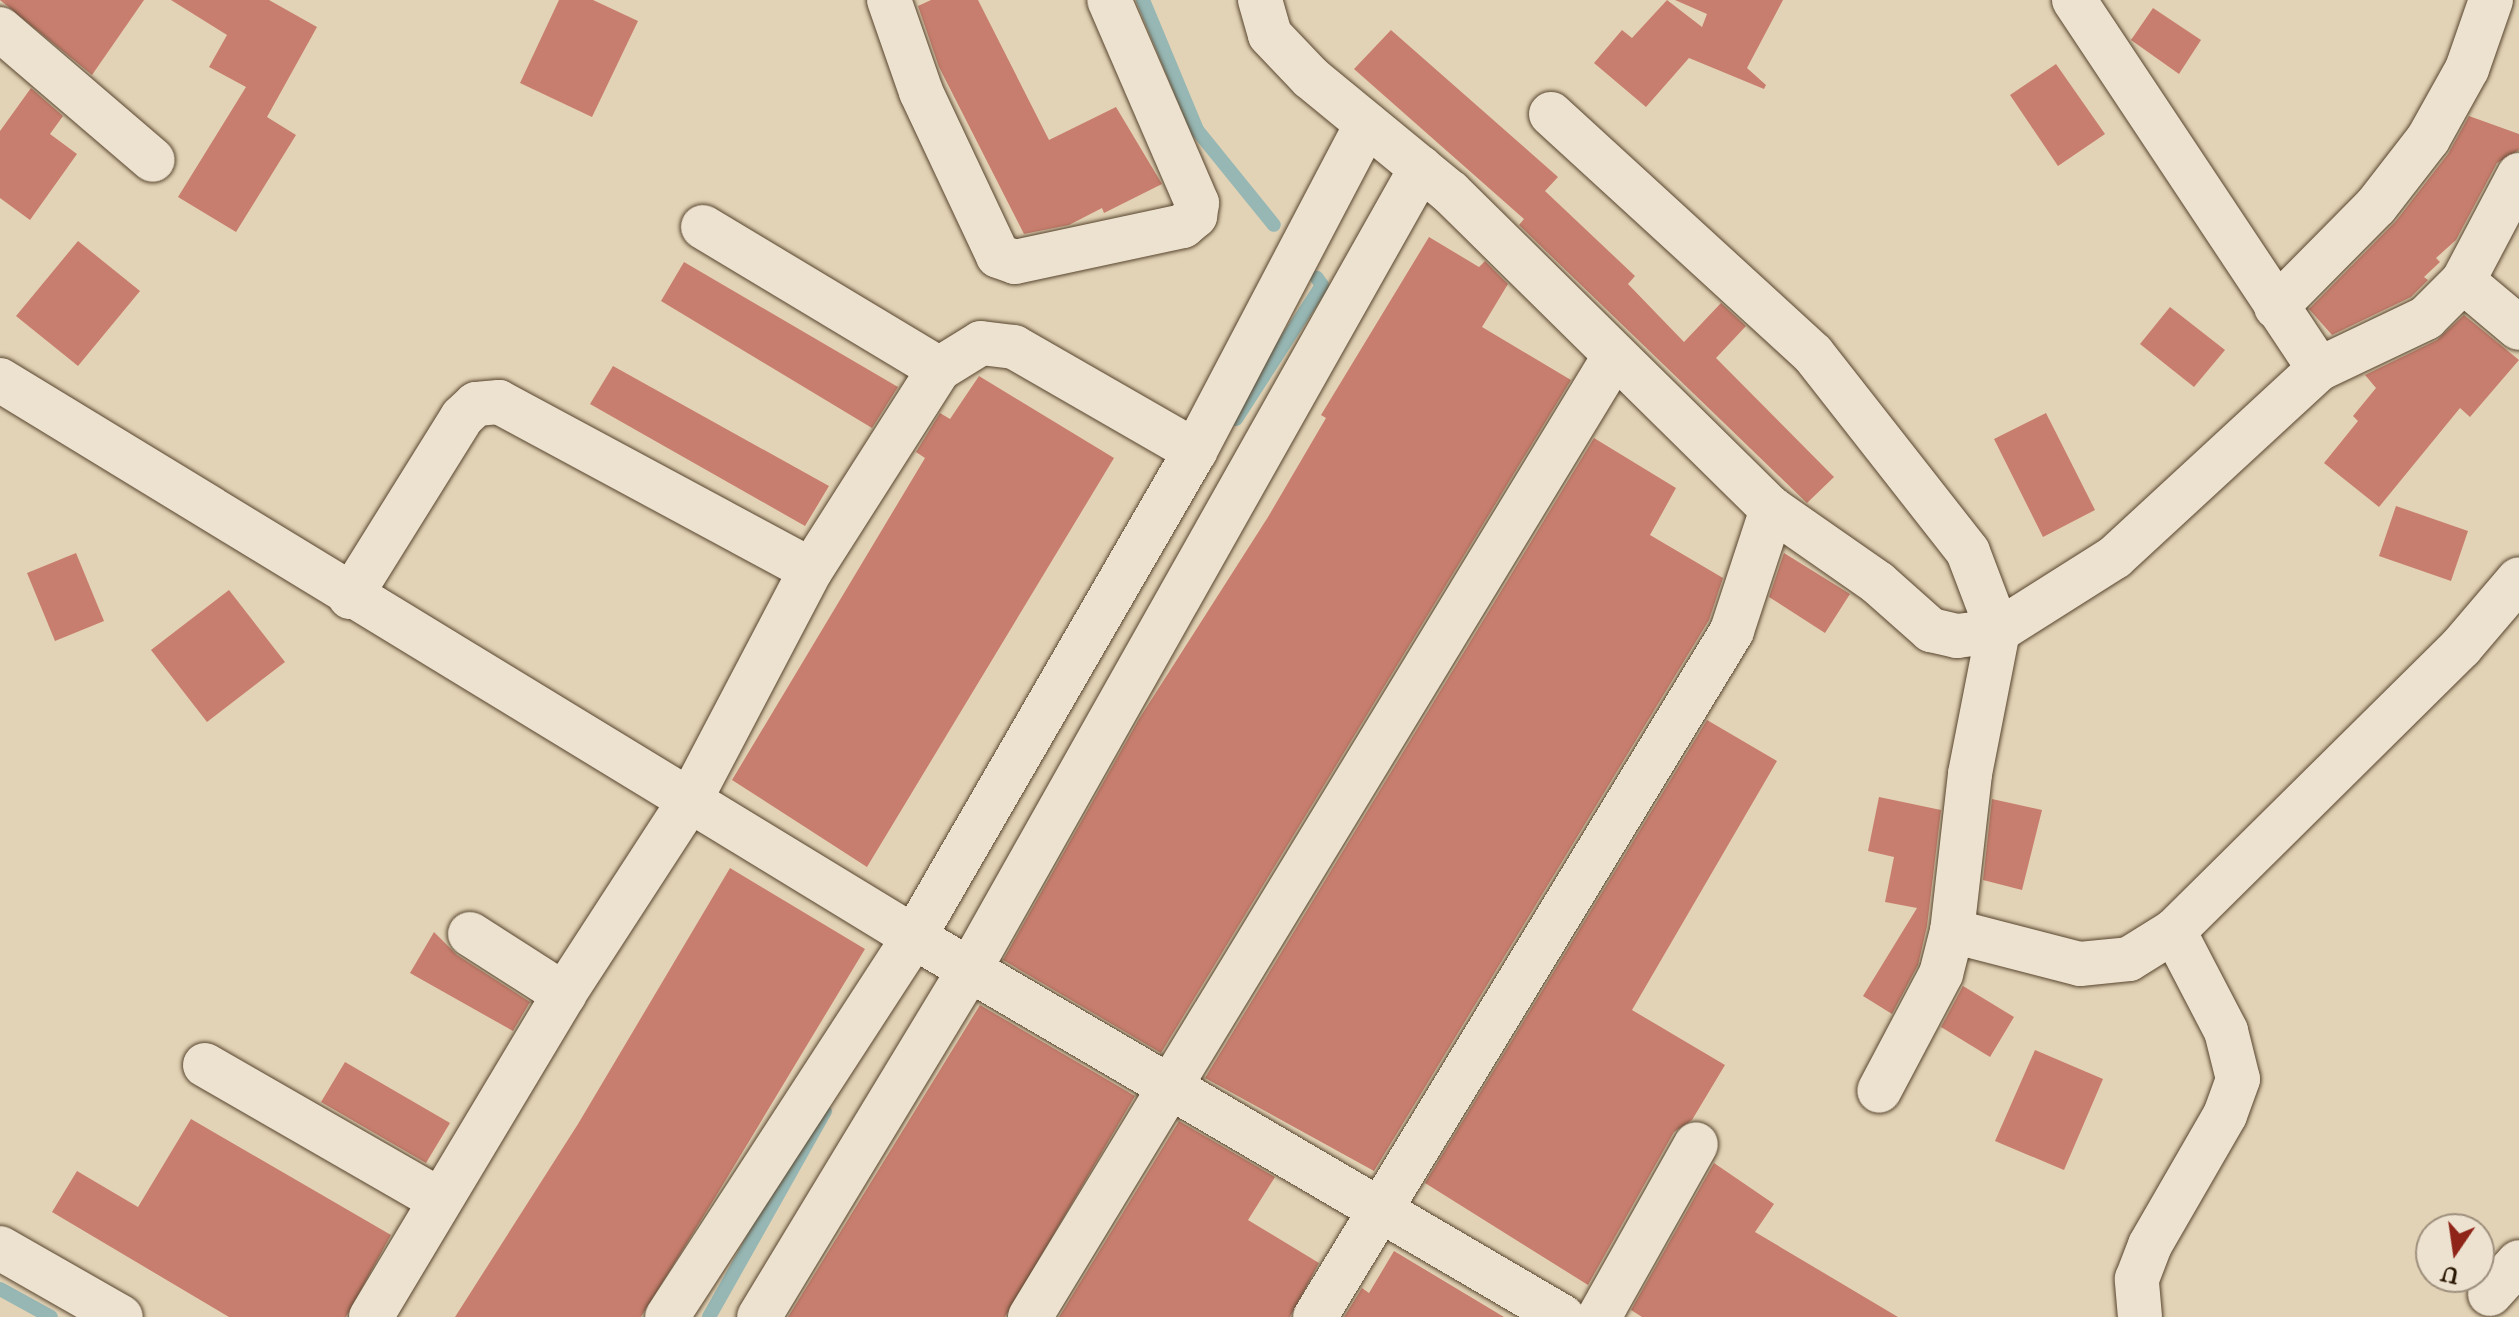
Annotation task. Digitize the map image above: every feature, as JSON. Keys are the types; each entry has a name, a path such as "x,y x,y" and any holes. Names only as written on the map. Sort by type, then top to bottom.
{"street":[{"path":"889,0 921,92 998,256 1015,262 1183,226 1195,216 1197,203 1109,0"},
{"path":"1260,0 1270,35 1311,78 1421,168 1772,509 1878,583 1931,630 1957,636 1998,631 2115,557 2319,369 2426,318 2463,281 2519,175"},
{"path":"2074,0 2319,369"},
{"path":"2276,307 2376,206 2428,139 2467,69 2491,0"},
{"path":"0,29 153,160"},
{"path":"1551,114 1813,354 1968,552 1998,631 1970,774 1952,931 1941,974 1879,1091"},
{"path":"759,1317 1195,451 1367,124"},
{"path":"667,1317 943,952 1421,168"},
{"path":"1334,187 1391,221"},
{"path":"703,227 939,369"},
{"path":"2463,281 2519,328"},
{"path":"371,1317 564,994 690,800 811,570 939,369 981,343 1014,347 1195,451"},
{"path":"1030,1317 1614,357"},
{"path":"0,380 350,597 943,952 1172,1084 1563,1317"},
{"path":"350,597 462,417 476,404 499,402 811,570"},
{"path":"1315,1317 1732,631 1772,509"},
{"path":"1952,931 2080,964 2129,959 2174,931 2461,647 2519,579"},
{"path":"2140,1317 2137,1279 2150,1245 2225,1115 2238,1079 2226,1031 2174,931"},
{"path":"470,934 564,994"},
{"path":"205,1065 440,1200"},
{"path":"1599,1317 1696,1144"},
{"path":"0,1248 121,1317"},
{"path":"2490,1294 2519,1262"}],"building":[{"path":"0,0 144,0 92,75"},
{"path":"171,0 269,0 317,27 267,117 296,135 236,232 178,197 246,87 209,67 227,35"},
{"path":"559,0 593,0 638,21 592,117 520,83"},
{"path":"931,0 978,0 1049,140 1116,107 1162,184 1104,213 1102,208 1069,225 1024,234 939,67 918,6"},
{"path":"1667,0 1702,27 1707,14 1675,0 1783,0 1747,68 1766,85 1764,89 1689,58 1646,107 1594,63 1622,30 1632,38"},
{"path":"2153,8 2201,40 2179,74 2131,40"},
{"path":"1391,30 1558,177 1545,191 1635,276 1628,284 1684,342 1721,303 1746,326 1716,358 1834,477 1807,503 1519,225 1524,219 1354,69"},
{"path":"2056,64 2105,134 2058,166 2010,95"},
{"path":"31,88 63,116 50,134 77,154 30,220 0,198 0,131"},
{"path":"2469,116 2519,134 2519,150 2497,163 2456,240 2436,258 2440,262 2424,277 2428,280 2411,297 2332,335 2309,309 2396,221 2448,154"},
{"path":"1429,237 1479,267 1485,261 1508,284 1482,327 1571,380 1161,1053 1003,960 1139,719 1268,517 1326,418 1321,415"},
{"path":"78,241 140,291 78,366 16,316"},
{"path":"684,262 898,387 872,428 661,301"},
{"path":"2170,307 2225,350 2194,387 2140,344"},
{"path":"2464,315 2519,360 2470,417 2460,408 2379,507 2324,463 2358,421 2353,416 2376,388 2365,375 2437,340"},
{"path":"613,366 829,486 805,526 590,404"},
{"path":"979,376 1114,458 867,867 732,780 925,458 916,452 940,413 950,419"},
{"path":"2046,413 2095,510 2043,537 1994,439"},
{"path":"1594,438 1676,488 1650,535 1723,578 1709,620 1374,1171 1205,1078"},
{"path":"2396,506 2468,531 2451,581 2379,556"},
{"path":"76,553 104,621 55,641 27,573"},
{"path":"1784,553 1850,594 1825,633 1769,597"},
{"path":"229,590 285,662 207,722 151,650"},
{"path":"1707,720 1777,761 1632,1010 1725,1065 1692,1120 1674,1132 1588,1285 1425,1183"},
{"path":"1879,797 1941,810 1927,926 1918,965 1892,1014 1863,996 1917,908 1885,902 1894,857 1868,851"},
{"path":"1992,799 2042,810 2022,890 1983,880"},
{"path":"730,868 865,949 716,1196 641,1317 455,1317 578,1124"},
{"path":"434,932 457,955 530,1002 513,1031 410,973"},
{"path":"1963,986 2014,1017 1990,1057 1941,1027"},
{"path":"980,1005 1135,1096 1005,1317 788,1317"},
{"path":"2035,1050 2103,1079 2064,1170 1995,1141"},
{"path":"345,1062 450,1123 426,1163 321,1102"},
{"path":"191,1119 391,1235 346,1317 229,1317 52,1212 77,1171 138,1207"},
{"path":"1179,1121 1275,1177 1248,1220 1319,1263 1290,1317 1059,1317"},
{"path":"1714,1163 1774,1204 1755,1232 1898,1317 1642,1317 1631,1310"},
{"path":"1394,1251 1504,1317 1344,1317 1362,1288 1369,1293"}],"waterway":[{"path":"1143,0 1197,130 1274,225"},
{"path":"1236,419 1322,285 1317,278"},
{"path":"709,1317 825,1111"},
{"path":"0,1289 51,1317"}]}
